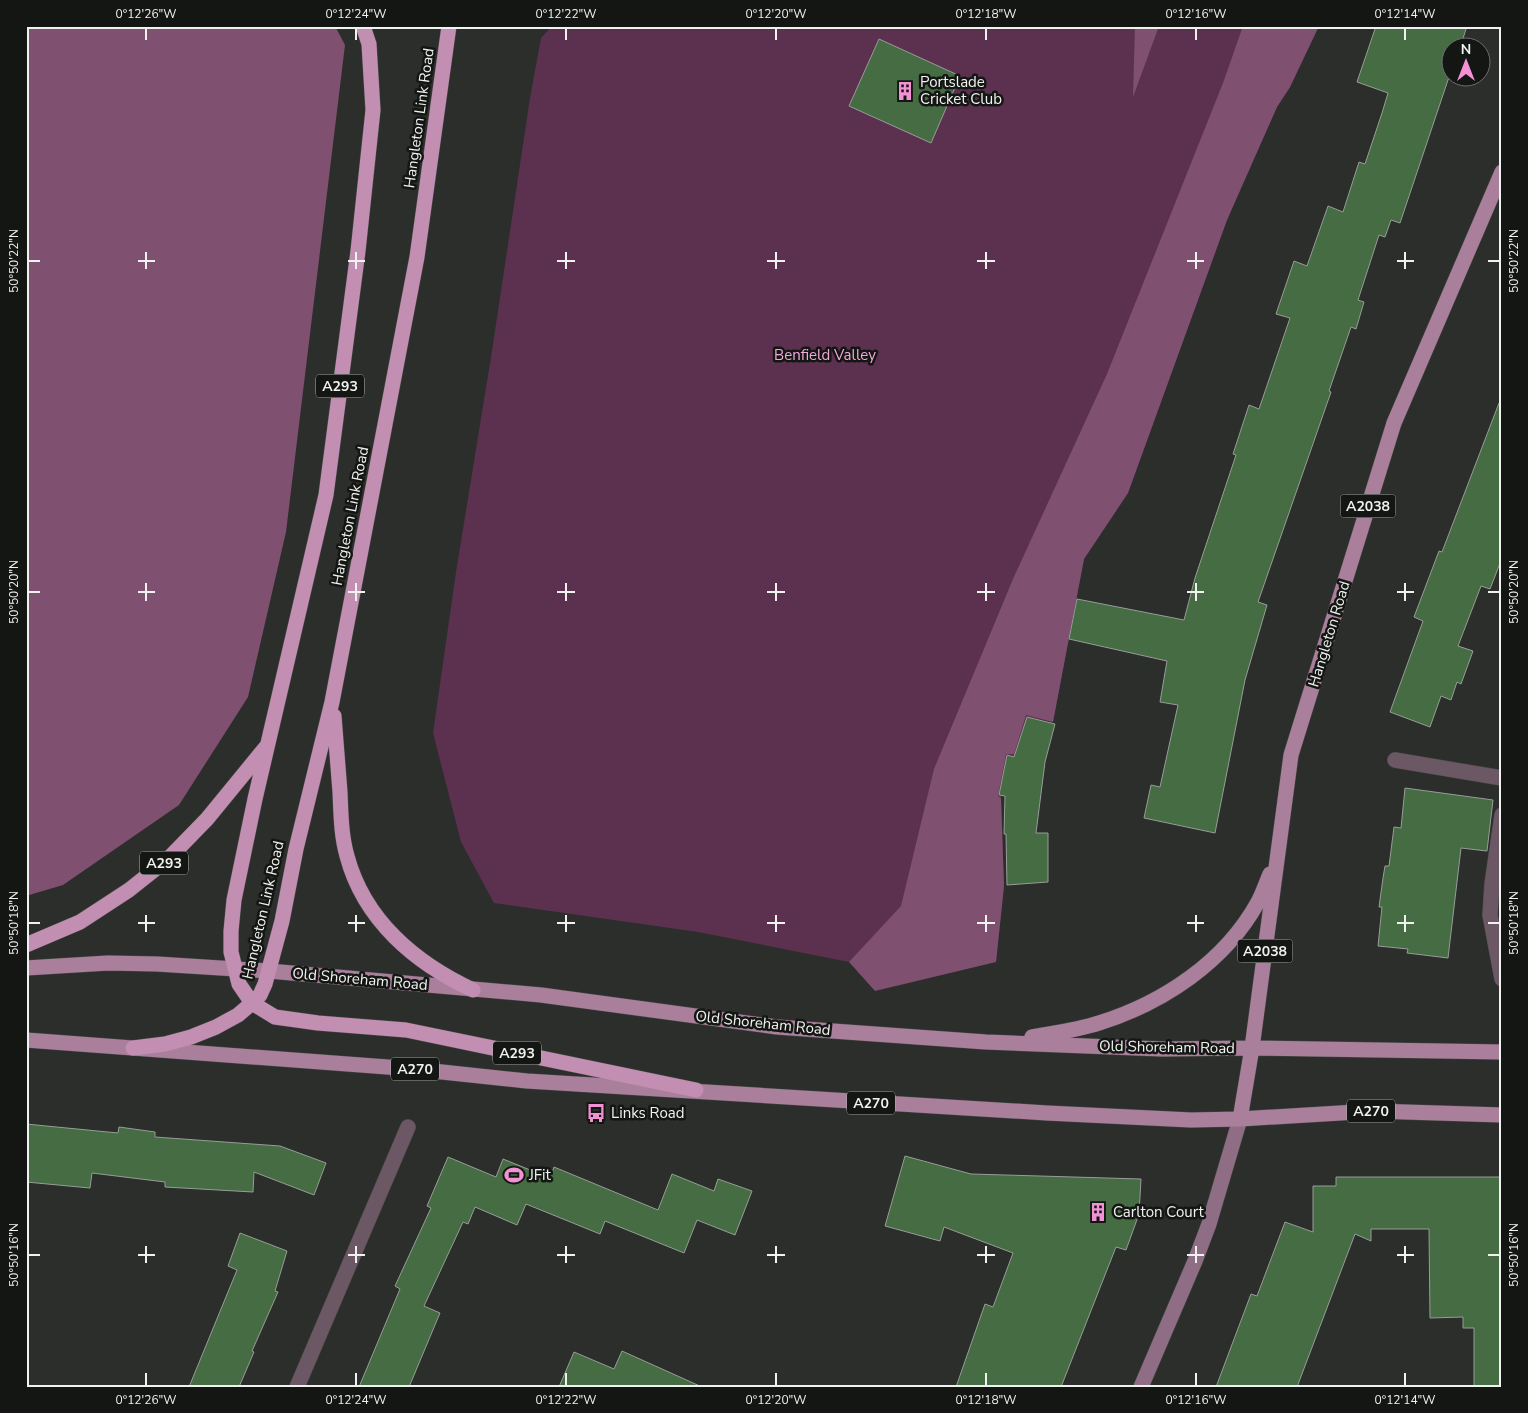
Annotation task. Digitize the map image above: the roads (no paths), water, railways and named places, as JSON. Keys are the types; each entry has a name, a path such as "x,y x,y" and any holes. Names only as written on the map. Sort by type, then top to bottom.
{"highway":[{"name":"Hangleton Link Road","path":"363,26 369,44 373,110 358,251 326,495 270,742 255,799 234,900 231,952 239,984 252,1003 275,1017 290,1020 406,1030 696,1090"},
{"name":"Hangleton Link Road","path":"133,1048 166,1044 191,1037 216,1027 238,1015 260,995 269,971 296,849 332,702 417,257 449,26"},
{"path":"332,702 341,822 347,856 354,878 376,917 388,931 426,964 451,980 473,990"},
{"name":"A293","path":"26,945 80,922 129,890 168,859 207,819 270,742"}],"main road":[{"name":"Hangleton Road","path":"1240,1118 1252,1048 1291,755 1394,423 1502,172"},
{"path":"986,1042 1026,1038 1098,1024 1163,996 1212,960 1236,936 1258,901 1278,854"},
{"name":"Old Shoreham Road","path":"26,968 108,964 157,964 234,968 587,1000 777,1027 986,1042 1162,1049 1252,1048 1502,1052"},
{"name":"A270","path":"26,1040 414,1069 527,1081 696,1090 850,1102 1037,1113 1190,1120 1373,1111 1502,1115"},
{"path":"1141,1387 1209,1224 1240,1118"}],"street":[{"path":"1394,760 1502,778"},
{"path":"1502,815 1492,884 1490,915 1502,979"},
{"path":"297,1387 408,1128"}],"place":[{"name":"Portslade Cricket Club","path":"905,91"},
{"name":"Links Road","path":"596,1113"},
{"name":"JFit","path":"514,1175"},
{"name":"Carlton Court","path":"1098,1212"}],"park label":[{"name":"Benfield Valley","path":"825,355"}]}
